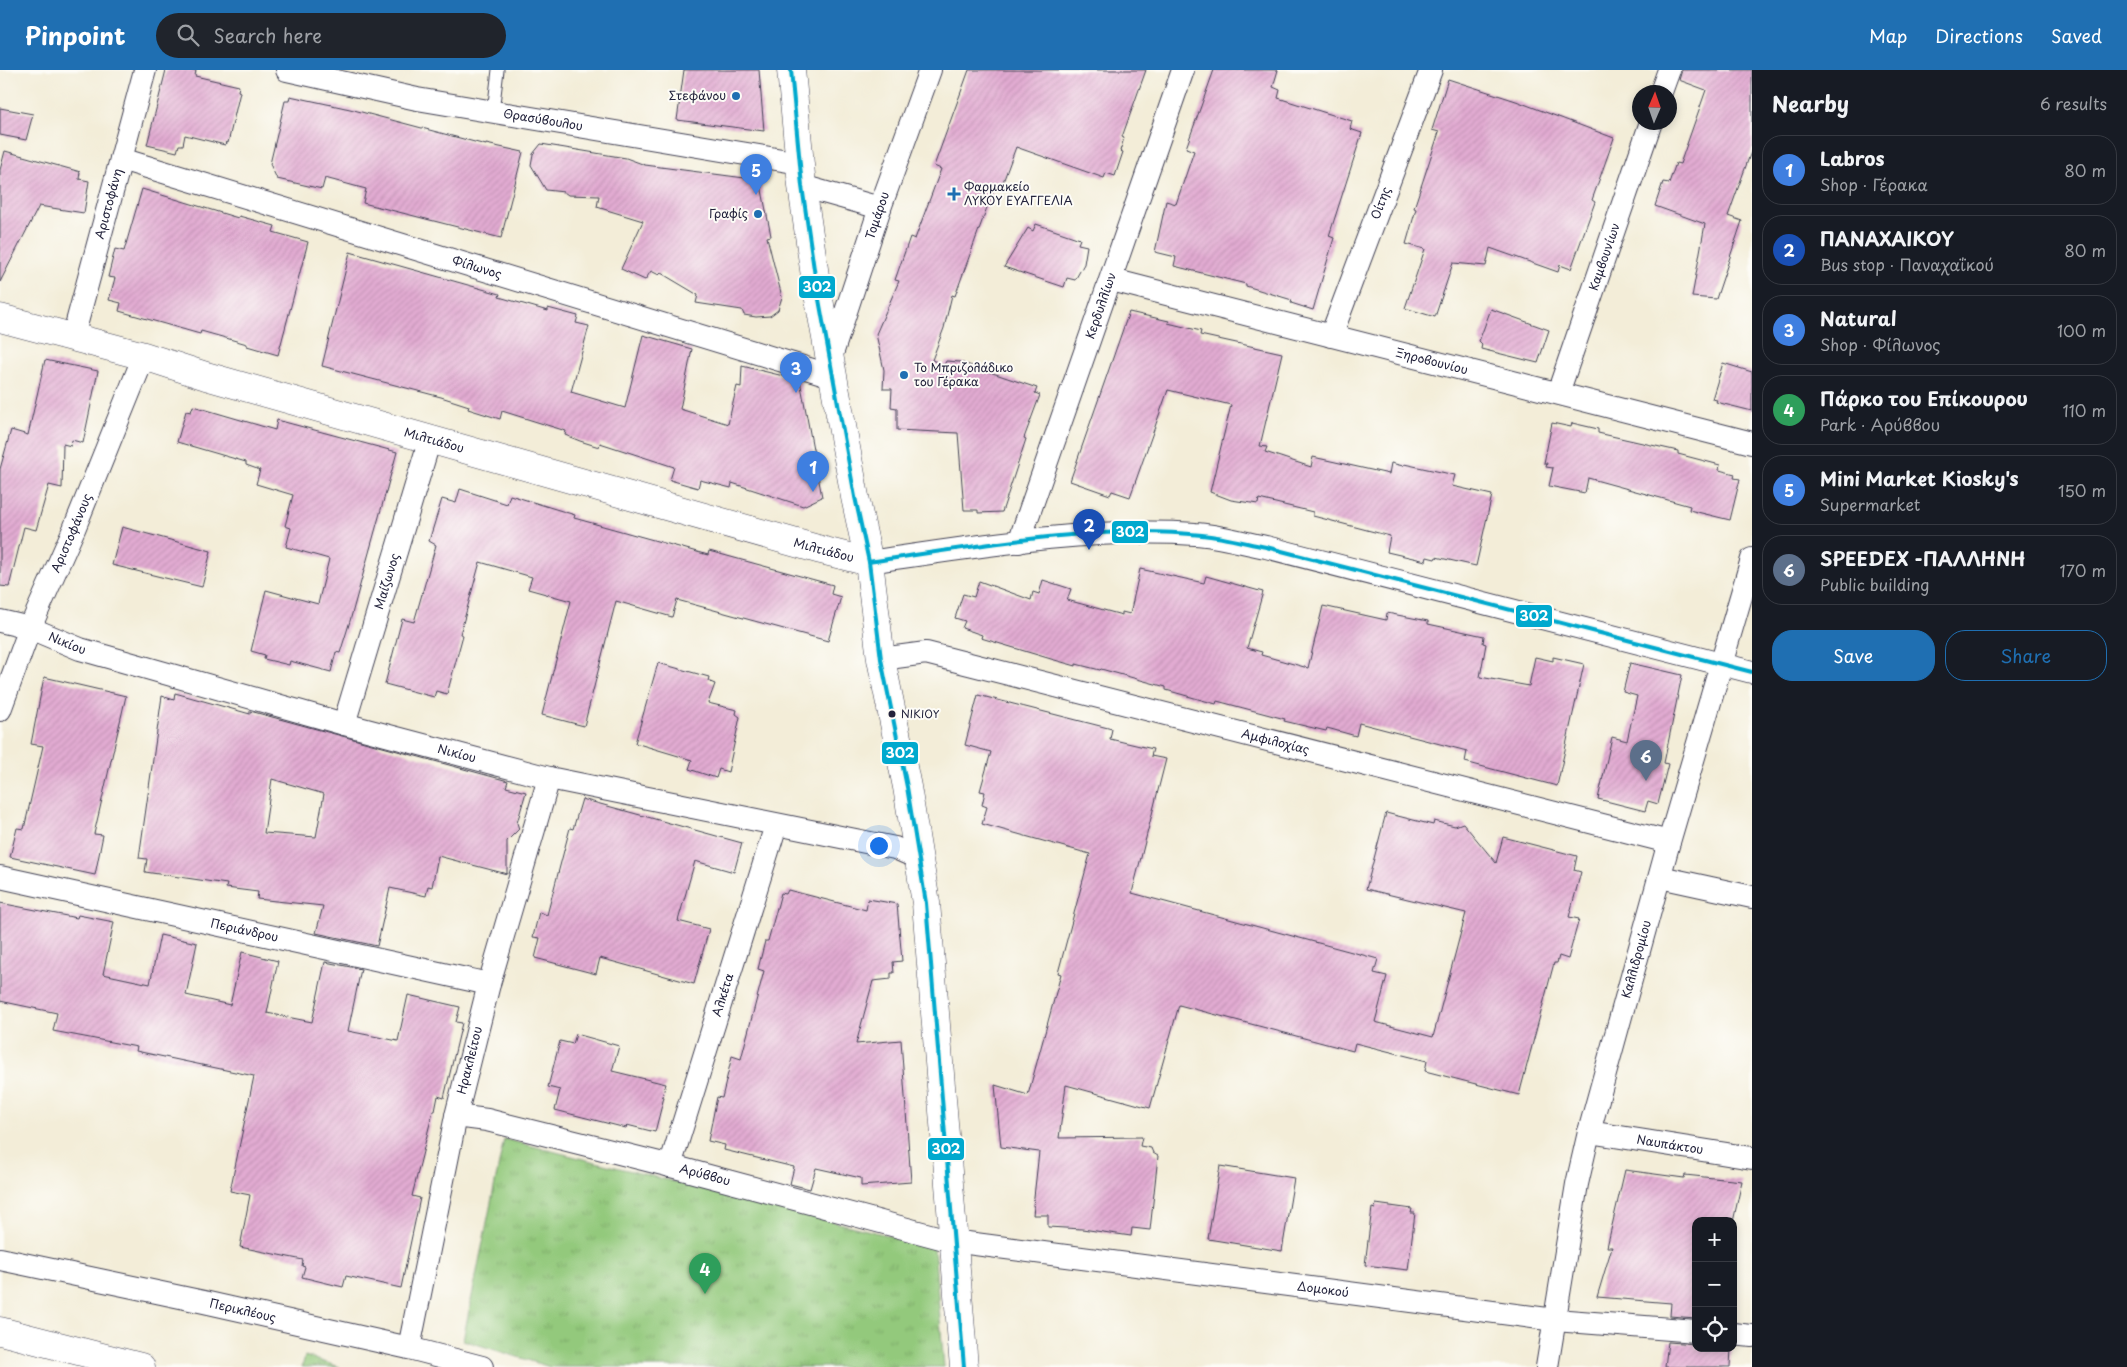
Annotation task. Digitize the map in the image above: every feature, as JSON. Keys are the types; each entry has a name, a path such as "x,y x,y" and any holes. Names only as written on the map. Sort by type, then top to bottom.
{"main road":[{"path":"792,70 801,174 831,368 869,562 881,659 920,859 926,903 952,1241 964,1367"},
{"name":"Μιλτιάδου","path":"0,318 144,356 206,376 811,548 869,562"},
{"path":"0,1331 141,1367"}],"street":[{"name":"Αριστοφάνη","path":"73,337 145,70"},
{"name":"Θρασύβουλου","path":"287,70 334,75 417,99 493,112 801,174 880,208"},
{"name":"Τομάρου","path":"831,368 880,208 930,70"},
{"name":"Κερδυλλίων","path":"1019,542 1112,280 1183,70"},
{"name":"Οίτης","path":"1331,336 1431,70"},
{"path":"1664,85 1669,70"},
{"name":"Καμβουνίων","path":"1558,393 1648,130"},
{"name":"Φίλωνος","path":"121,159 831,368"},
{"name":"Ξηροβουνίου","path":"1112,280 1752,443"},
{"name":"Αριστοφάνους","path":"0,710 30,628 74,529 144,356"},
{"name":"Μαίζωνος","path":"344,724 430,439"},
{"path":"869,562 1019,542 1133,532 1197,534 1266,547 1752,672"},
{"name":"Καλλιδρομίου","path":"1547,1367 1577,1184 1589,1132 1669,842 1752,559"},
{"name":"Νικίου","path":"0,621 30,628 80,649 344,724 549,778 895,848 920,859"},
{"name":"Αμφιλοχίας","path":"881,659 926,653 1669,842"},
{"name":"Ηρακλείτου","path":"409,1348 456,1116 489,984 549,778"},
{"name":"Αλκέτα","path":"670,1166 776,825"},
{"path":"1660,876 1752,898"},
{"name":"Περιάνδρου","path":"0,877 489,984"},
{"name":"Αρύββου","path":"456,1116 487,1120 670,1166 952,1241"},
{"name":"Ναυπάκτου","path":"1589,1132 1752,1158"},
{"name":"Δομοκού","path":"952,1241 1555,1320 1692,1331"},
{"name":"Περικλέους","path":"0,1259 409,1348 482,1367"},
{"path":"1737,1334 1752,1336"}],"lane":[{"path":"493,112 498,70"}],"green space":[{"path":"504,1139 934,1247 944,1367 550,1367 463,1340"},
{"path":"305,1356 340,1367 302,1367"}],"building":[{"path":"166,70 196,70 195,76 239,86 238,91 240,92 228,143 226,142 225,145 185,135 183,145 179,145 177,152 147,145"},
{"path":"684,70 759,70 764,131 677,120"},
{"path":"969,70 1146,70 1122,137 1124,138 1120,151 1123,152 1115,176 1106,173 1104,178 1016,147 1000,190 994,188 955,296 952,295 944,328 932,360 944,365 946,361 960,362 1037,388 1035,393 1040,395 1024,438 1026,439 1002,512 978,513 978,510 964,510 958,433 897,430 897,408 891,407 892,389 883,389 884,370 876,334 899,281 895,280 910,237 915,239 941,169 934,166"},
{"path":"1214,70 1278,70 1273,87 1280,90 1278,98 1352,121 1350,129 1362,133 1329,236 1334,238 1313,310 1291,303 1292,300 1246,286 1246,284 1174,266 1176,257 1155,252 1166,201 1176,204 1194,151 1186,148"},
{"path":"1682,70 1752,70 1752,149 1728,216 1742,221 1716,299 1692,297 1705,224 1655,206 1663,182 1669,183 1676,163 1680,164 1706,90 1679,80"},
{"path":"1448,79 1516,101 1614,138 1592,200 1595,202 1571,269 1560,265 1558,272 1490,248 1486,266 1453,263 1435,317 1405,308 1425,249 1406,244 1416,209 1414,208 1439,132 1432,130"},
{"path":"290,96 350,109 486,145 523,152 501,238 363,203 366,189 325,178 322,189 277,179 270,164 285,101 289,101"},
{"path":"0,108 33,114 26,140 0,135"},
{"path":"541,144 626,158 645,165 760,180 771,236 767,237 782,297 778,310 770,316 756,317 744,315 742,310 696,303 698,295 661,273 659,275 651,271 645,280 621,269 643,221 597,207 599,196 568,195 564,192 546,190 531,165 533,154"},
{"path":"5,151 80,172 79,179 89,181 84,213 39,206 0,282 0,170"},
{"path":"142,189 238,218 239,216 275,226 273,232 308,242 278,355 201,331 200,334 119,311 121,303 109,300 115,278 108,277 115,249 124,251"},
{"path":"1036,224 1080,239 1078,244 1087,246 1084,264 1075,280 1067,278 1064,287 1004,267 1028,228 1033,231"},
{"path":"350,252 500,294 499,297 548,311 548,308 578,316 576,323 589,326 571,392 625,408 643,335 692,349 680,409 728,424 737,386 741,387 742,366 800,380 822,497 803,506 732,483 731,488 700,480 698,488 670,480 674,467 600,443 599,447 580,441 565,435 566,431 502,411 500,419 468,409 469,406 441,397 322,366"},
{"path":"1491,309 1549,330 1538,363 1481,349 1482,344 1479,341"},
{"path":"1129,312 1169,321 1168,323 1201,331 1200,335 1282,353 1260,446 1267,447 1265,452 1311,467 1313,457 1389,474 1391,463 1403,466 1404,464 1455,475 1452,486 1492,495 1476,566 1436,557 1435,559 1427,557 1426,561 1387,552 1390,536 1313,516 1313,512 1259,499 1258,504 1231,500 1210,492 1231,405 1168,390 1130,497 1112,491 1110,495 1070,481"},
{"path":"45,360 98,371 83,443 72,440 71,446 63,444 62,488 49,485 36,530 24,527 9,587 0,586 0,469 11,430 28,435"},
{"path":"1723,363 1752,372 1752,411 1716,402 1717,400 1712,399"},
{"path":"193,406 275,430 277,420 397,452 350,621 340,653 336,652 331,672 290,661 289,665 264,659 265,655 251,651 266,590 318,604 329,559 286,547 291,528 285,526 293,495 256,484 260,470 246,465 246,462 177,442 186,411 191,412"},
{"path":"1552,423 1571,427 1572,423 1598,429 1598,433 1678,451 1678,454 1720,465 1719,470 1735,474 1734,478 1740,479 1730,520 1689,510 1690,506 1588,478 1585,493 1549,486 1553,468 1546,467 1547,463 1544,463"},
{"path":"460,489 507,504 510,495 575,515 574,518 708,555 709,551 833,585 831,594 841,597 828,641 677,600 672,617 616,601 584,726 542,715 571,601 528,589 532,577 480,562 460,634 463,635 447,694 436,691 434,697 385,684 402,619 414,622 436,545 429,541 442,499 456,503"},
{"path":"122,527 211,551 202,587 112,565"},
{"path":"1140,569 1204,583 1206,576 1263,592 1247,648 1262,652 1261,655 1308,668 1323,606 1386,620 1387,613 1428,621 1428,624 1484,636 1483,643 1486,644 1480,677 1529,686 1535,657 1553,661 1553,657 1584,664 1557,786 1465,762 1467,751 1359,723 1356,736 1327,728 1326,731 1284,721 1285,719 1217,701 1216,704 1166,690 1166,687 1101,669 1076,664 1076,666 981,638 982,635 962,628 965,621 955,618 963,594 974,597 979,581 1031,600 1033,592 1039,594 1043,580 1071,589 1067,600 1122,615 1122,612 1130,614"},
{"path":"658,663 709,677 708,681 715,684 708,703 737,710 736,714 740,717 728,772 719,769 716,778 689,769 692,760 635,743"},
{"path":"1630,663 1682,675 1664,763 1668,764 1658,804 1648,801 1645,811 1598,799 1612,737 1627,741 1637,696 1623,692"},
{"path":"44,677 126,696 94,834 103,835 95,875 10,857 17,828 24,829 43,746 31,744"},
{"path":"175,693 250,714 250,711 508,781 506,787 526,792 517,823 519,829 507,841 507,874 438,856 432,887 428,886 426,896 390,888 377,946 316,933 323,906 257,899 258,892 226,888 227,884 145,872 147,859 139,858 162,696 174,700","holes":["272,779 324,794 316,837 264,833"]},
{"path":"978,695 1112,729 1110,739 1153,749 1151,756 1166,759 1132,893 1378,959 1374,973 1387,976 1375,1022 1433,1037 1466,913 1366,889 1386,813 1433,825 1434,821 1455,826 1463,823 1496,863 1503,837 1577,856 1574,870 1581,872 1569,917 1579,919 1568,959 1559,956 1557,963 1554,963 1519,1095 1425,1071 1427,1061 1355,1043 1353,1051 1179,1005 1150,1108 1066,1085 1059,1138 1142,1137 1140,1146 1151,1148 1153,1153 1158,1156 1150,1230 1132,1228 1131,1236 1082,1229 1048,1227 1048,1215 1033,1215 1039,1152 1001,1147 995,1085 1028,1095 1061,974 1058,973 1090,854 982,824 987,807 982,805 985,792 980,791 991,752 965,745"},
{"path":"582,799 742,843 734,872 695,861 678,921 709,929 694,984 600,958 596,974 535,958 540,938 533,937 539,912 547,915 570,828 573,829"},
{"path":"788,890 866,910 868,899 897,904 902,961 893,962 894,973 891,973 891,979 873,981 856,1044 901,1040 911,1182 861,1186 861,1178 816,1168 810,1189 790,1184 794,1167 724,1150 725,1145 708,1141 717,1097 722,1098 732,1056 741,1059 764,971 758,969 765,941 768,941 781,893 786,894"},
{"path":"0,903 77,918 78,915 114,922 103,974 150,984 160,935 197,943 186,995 230,1005 242,952 278,961 267,1013 312,1022 325,962 361,969 348,1031 398,1041 408,995 460,1007 456,1022 462,1023 444,1098 438,1096 435,1111 433,1111 412,1196 420,1198 401,1288 346,1276 343,1287 302,1277 305,1267 302,1266 303,1260 240,1247 250,1195 230,1191 254,1076 136,1051 137,1047 53,1031 57,1013 0,1001"},
{"path":"576,1034 619,1046 612,1071 666,1084 655,1132 627,1125 626,1128 555,1110 560,1090 548,1087 560,1041 573,1044"},
{"path":"1220,1166 1294,1178 1282,1251 1208,1239"},
{"path":"1625,1170 1684,1178 1685,1175 1742,1181 1734,1217 1692,1217 1692,1318 1670,1316 1671,1303 1597,1297 1612,1247 1607,1247"},
{"path":"1376,1204 1412,1209 1411,1213 1415,1213 1408,1270 1365,1265 1372,1208 1375,1209"},
{"path":"1668,1342 1692,1344 1692,1352 1731,1352 1730,1367 1665,1367"}],"transit line":[{"name":"302","path":"791,70 802,186 816,283 855,497 869,562 881,659 907,787 926,903 964,1367"},
{"name":"302","path":"869,562 1035,538 1077,534 1161,532 1210,536 1266,547 1752,672"}],"place":[{"name":"Στεφάνου","path":"736,96"},
{"name":"Φαρμακείο ΛΥΚΟΥ ΕΥΑΓΓΕΛΙΑ","path":"954,194"},
{"name":"Mini Market Kiosky's","path":"756,195"},
{"name":"Γραφίς","path":"758,214"},
{"name":"Το Μπριζολάδικο του Γέρακα","path":"904,375"},
{"name":"Natural","path":"796,393"},
{"name":"Labros","path":"813,492"},
{"name":"ΠΑΝΑΧΑΙΚΟΥ","path":"1089,550"},
{"name":"ΝΙΚΙΟΥ","path":"892,714"},
{"name":"SPEEDEX -ΠΑΛΛΗΝΗ","path":"1646,781"},
{"name":"Πάρκο του Επίκουρου","path":"705,1294"}]}
